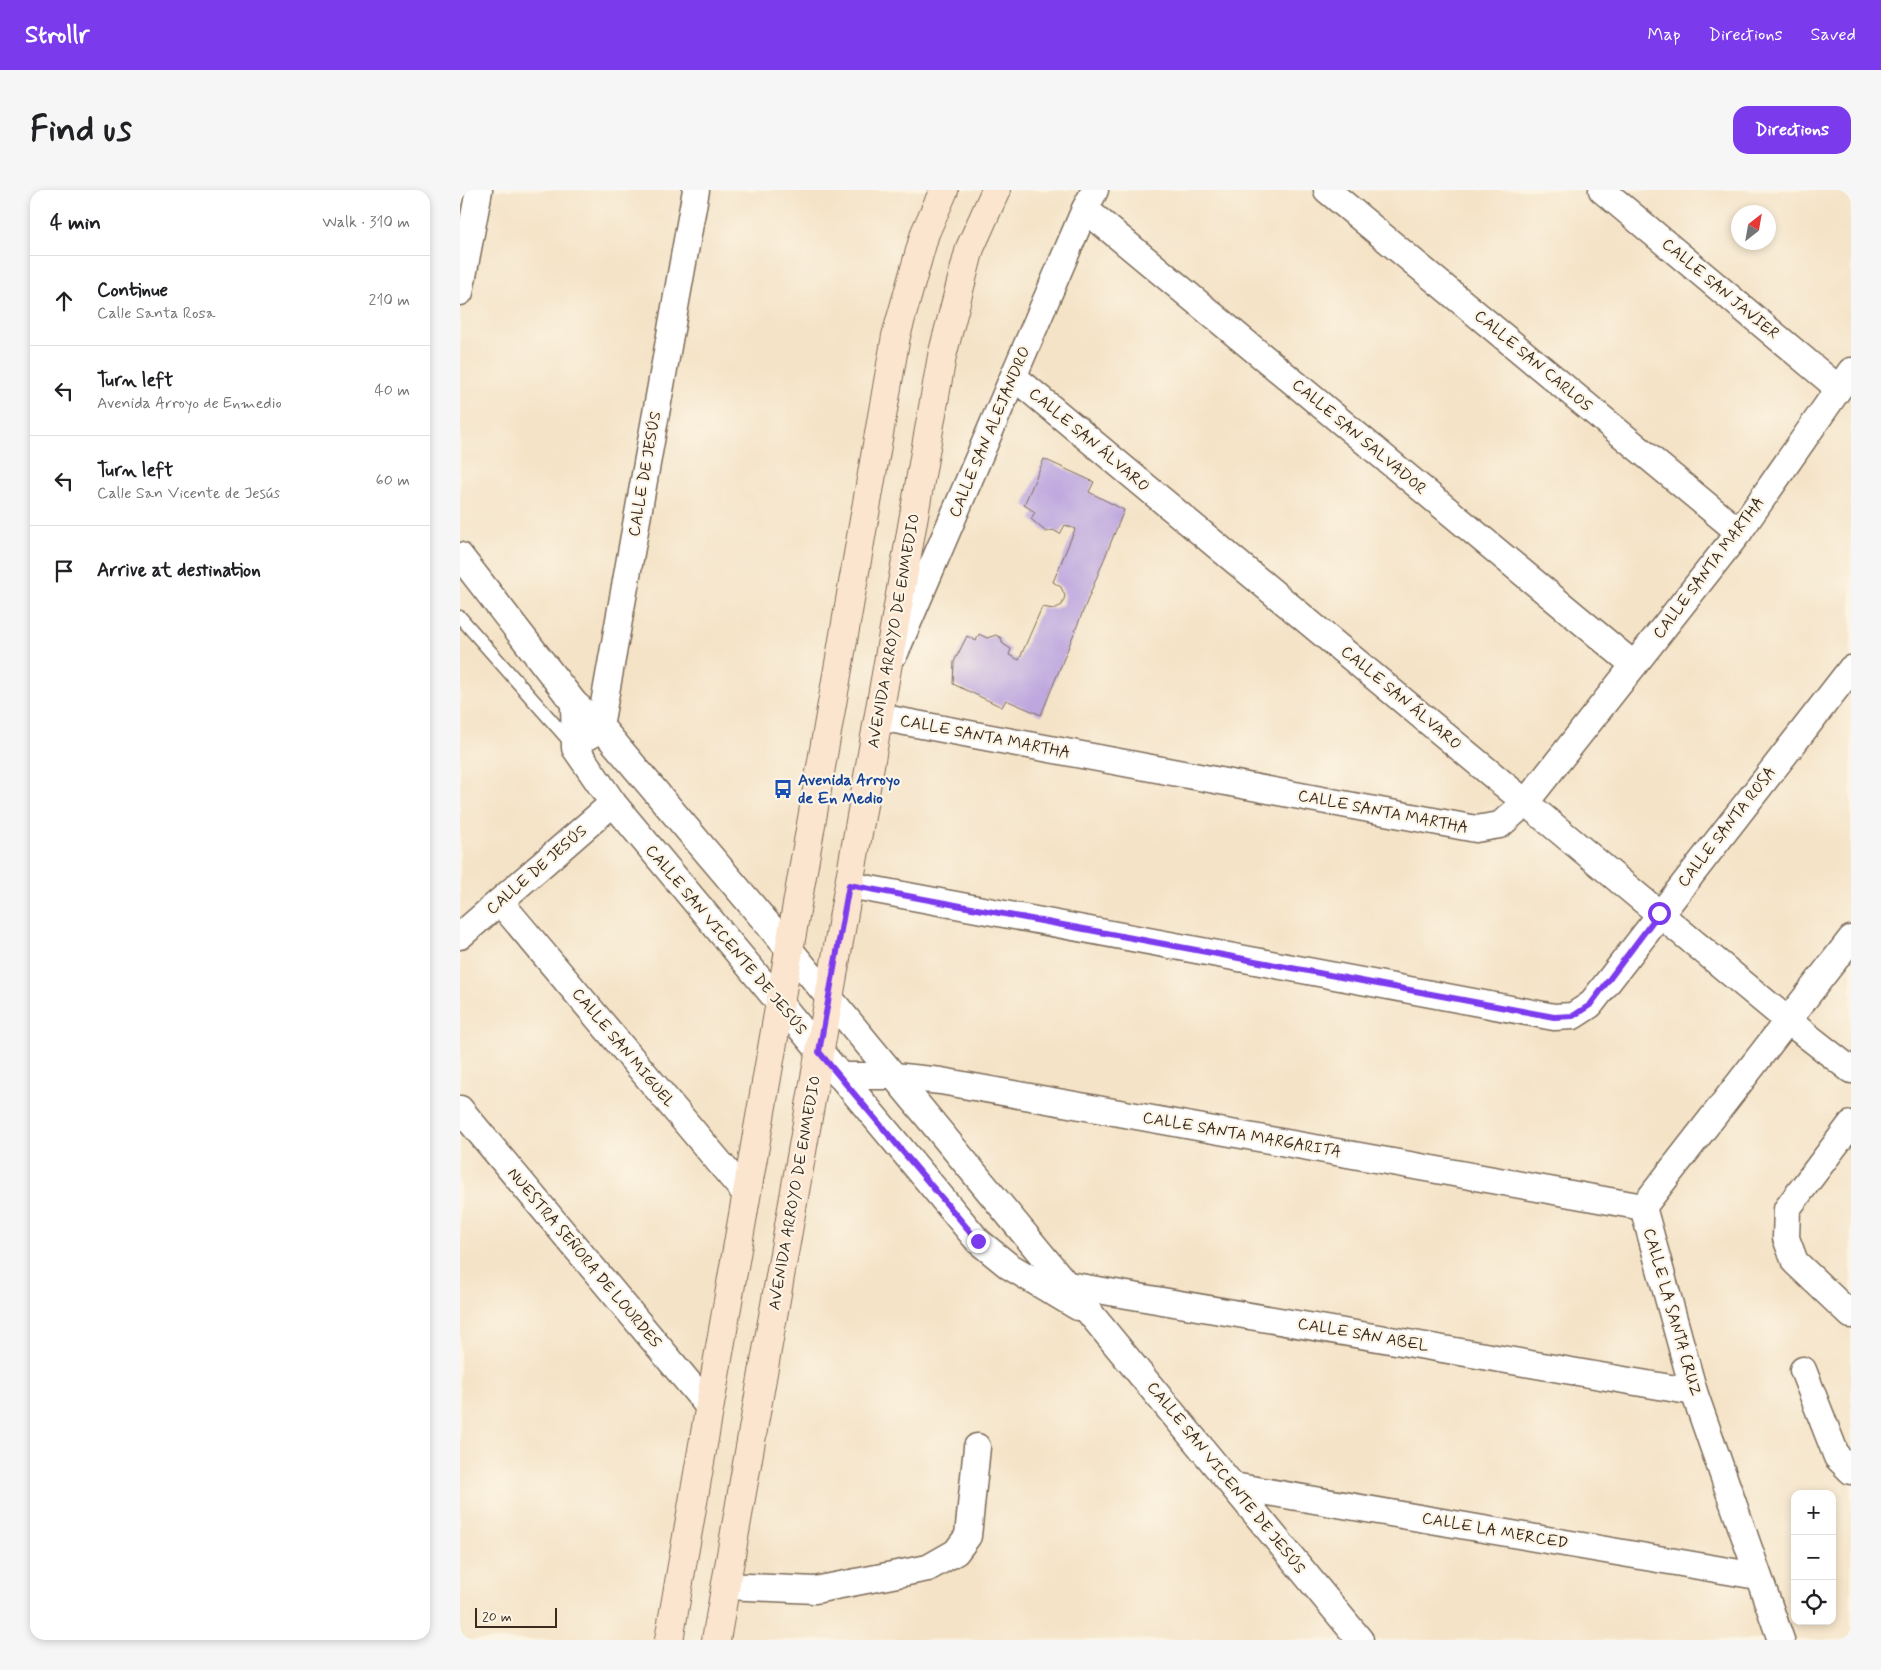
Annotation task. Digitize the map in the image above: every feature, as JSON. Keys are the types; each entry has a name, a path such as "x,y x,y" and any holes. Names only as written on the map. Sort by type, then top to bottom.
{"street":[{"path":"460,292 479,190"},
{"name":"CALLE DE JESÚS","path":"600,726 696,190"},
{"path":"669,1640 896,336 925,233 944,190"},
{"name":"AVENIDA ARROYO DE ENMEDIO","path":"716,1640 942,356 970,248 996,190"},
{"name":"CALLE SAN CARLOS","path":"1327,190 1739,532"},
{"name":"CALLE SAN JAVIER","path":"1602,190 1845,379"},
{"name":"CALLE SAN ALEJANDRO","path":"886,673 1090,199"},
{"name":"CALLE SAN SALVADOR","path":"1090,199 1634,665"},
{"name":"CALLE SAN ÁLVARO","path":"1014,377 1787,1020 1851,1070"},
{"name":"CALLE SANTA MARTHA","path":"879,717 1476,829 1500,825 1526,802 1739,532 1845,379"},
{"name":"CALLE SAN VICENTE DE JESÚS","path":"460,556 574,703 600,726 789,949 1360,1640"},
{"name":"CALLE SANTA ROSA","path":"849,885 1554,1017 1573,1016 1590,1005 1659,913 1851,669"},
{"path":"574,703 575,748"},
{"path":"575,748 600,726"},
{"name":"CALLE SAN VICENTE DE JESÚS","path":"575,748 613,803 779,1005 978,1241 1009,1266 1032,1281 1092,1315"},
{"name":"CALLE DE JESÚS","path":"460,936 613,803"},
{"name":"CALLE SAN MIGUEL","path":"500,902 746,1194"},
{"name":"CALLE LA SANTA CRUZ","path":"1780,1640 1694,1392 1643,1207 1851,939"},
{"name":"CALLE SANTA MARGARITA","path":"840,1076 894,1076 941,1081 1643,1207"},
{"name":"NUESTRA SEÑORA DE LOURDES","path":"460,1110 709,1407"},
{"path":"1851,1124 1787,1209 1786,1238 1795,1262 1851,1315"},
{"name":"CALLE SAN ABEL","path":"1032,1281 1065,1283 1694,1392"},
{"path":"1803,1370 1837,1457 1851,1472"},
{"path":"726,1586 815,1590 928,1568 956,1552 968,1536 977,1447"},
{"name":"CALLE LA MERCED","path":"1233,1486 1757,1576"}],"lane":[{"path":"460,618 575,748"}],"building":[{"path":"1044,459 1094,482 1089,492 1124,510 1041,715 1006,700 1002,707 953,684 954,662 967,636 976,641 979,634 987,638 996,635 1001,638 1003,644 1011,649 1009,655 1019,660 1042,607 1054,609 1062,605 1065,596 1061,587 1053,582 1075,529 1065,525 1060,534 1053,530 1046,532 1031,519 1035,512 1024,505"}],"place":[{"name":"Avenida Arroyo de En Medio","path":"783,789"}],"route":[{"path":"978,1241 819,1052 849,885 1554,1017 1573,1016 1590,1005 1659,913"}]}
